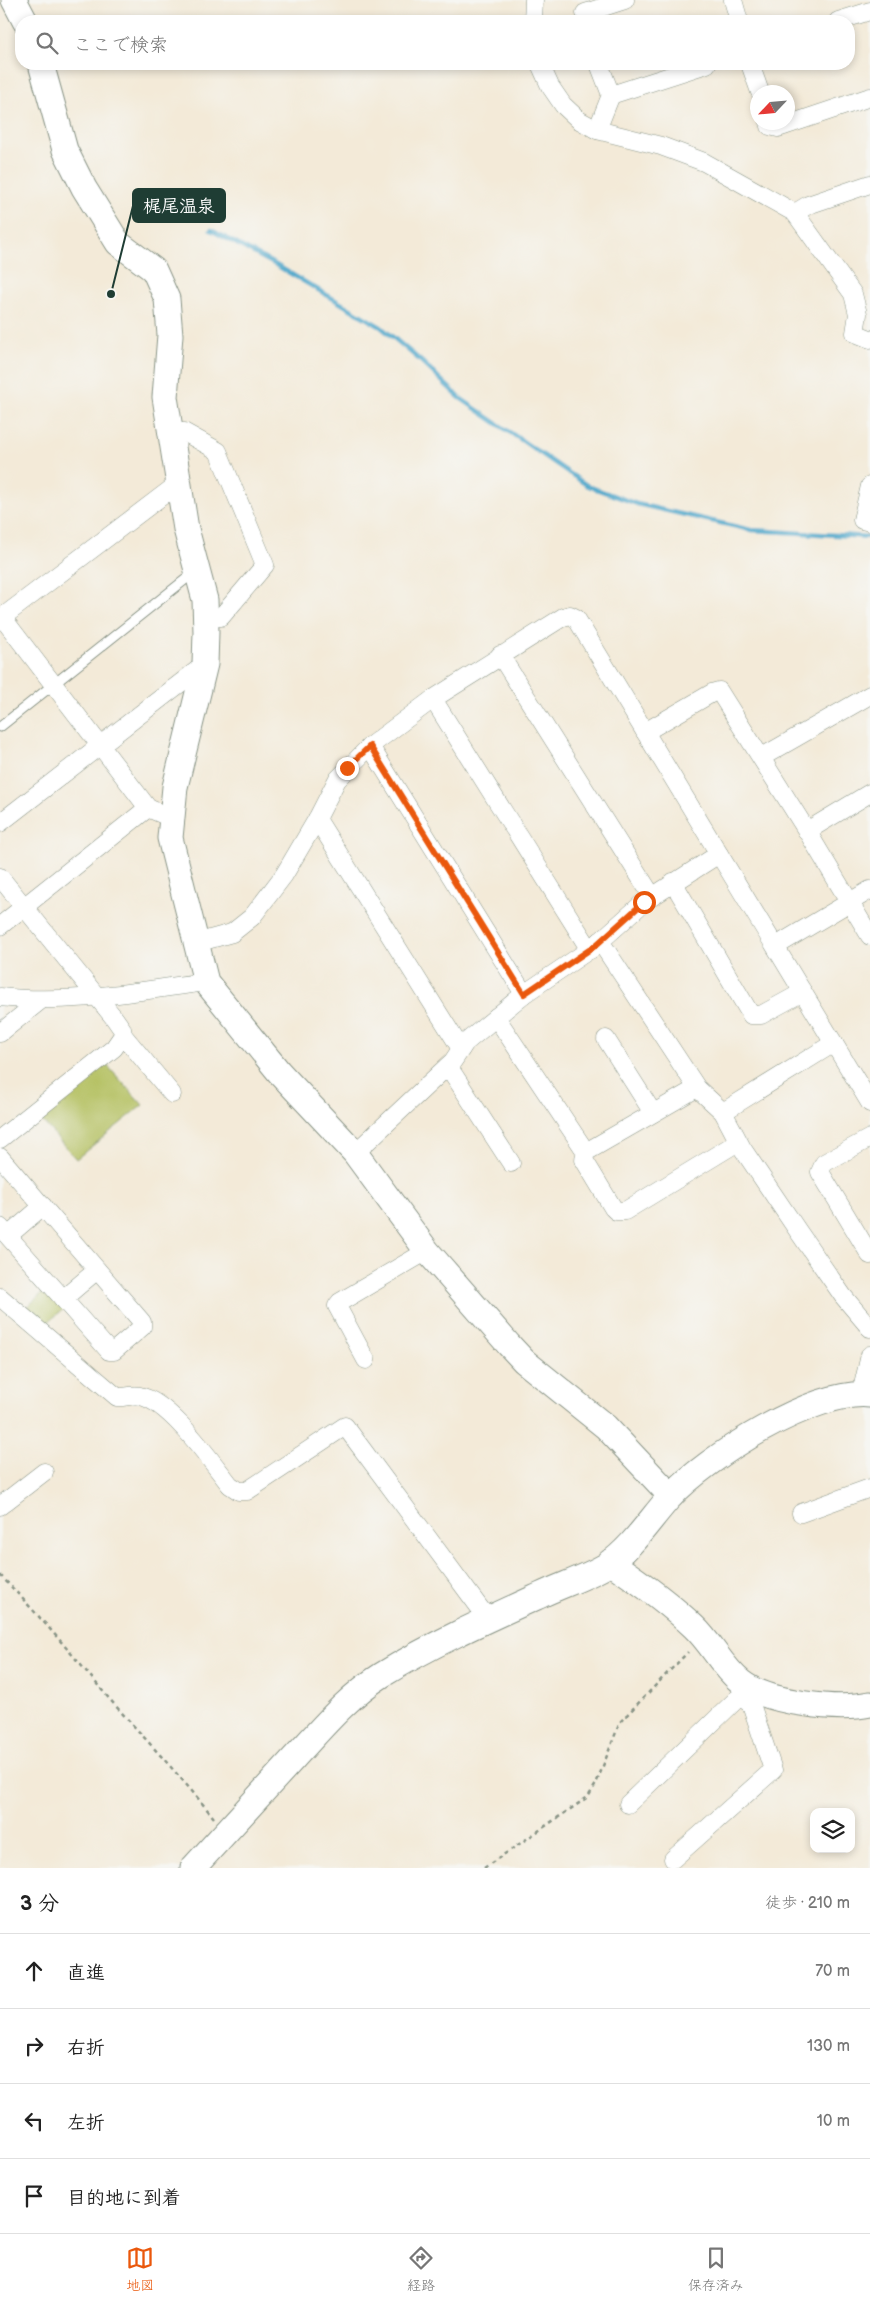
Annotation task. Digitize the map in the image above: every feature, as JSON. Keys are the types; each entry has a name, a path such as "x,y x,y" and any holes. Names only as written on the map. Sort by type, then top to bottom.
{"street":[{"path":"14,0 22,15"},
{"path":"533,15 534,0"},
{"path":"585,11 625,0"},
{"path":"733,0 737,15"},
{"path":"855,16 870,11"},
{"path":"43,70 65,150 84,188 118,243 154,270 167,299 170,335 165,397 186,529 205,600 205,664 175,787 171,818 171,848 206,982 279,1072 355,1153 427,1251 508,1345 524,1361 606,1427 671,1496"},
{"path":"543,70 550,86 563,105 579,120 597,130 661,146 704,162 794,213 853,294 858,314 855,333 870,339"},
{"path":"597,130 611,95 601,70"},
{"path":"611,95 688,70"},
{"path":"752,70 758,85"},
{"path":"795,122 870,97"},
{"path":"794,213 808,205 870,184"},
{"path":"170,430 184,432 218,451 266,565 221,617 205,618"},
{"path":"171,818 148,808 1,618 179,483"},
{"path":"870,486 862,520 870,522"},
{"path":"196,943 237,930 252,917 284,874 317,820 337,780 370,746 434,698 500,654 562,616 574,616 870,1103"},
{"path":"500,654 652,896"},
{"path":"0,823 205,664"},
{"path":"645,732 712,693 719,691 870,936"},
{"path":"762,758 870,695"},
{"path":"434,698 595,945 697,1088 723,1112 738,1142 843,1296 870,1328"},
{"path":"370,746 524,994"},
{"path":"807,831 870,793"},
{"path":"0,926 148,808"},
{"path":"317,820 461,1049"},
{"path":"355,1153 448,1066 461,1049 524,994 595,945 652,896 719,854"},
{"path":"0,877 119,1024 123,1036 172,1094"},
{"path":"673,882 751,1016 761,1015 802,992"},
{"path":"776,946 870,890"},
{"path":"0,997 41,1000 95,996 206,982"},
{"path":"0,1033 41,1000"},
{"path":"496,1017 586,1152"},
{"path":"0,1139 114,1048 123,1036"},
{"path":"606,1039 653,1113"},
{"path":"723,1112 834,1043"},
{"path":"448,1066 511,1163"},
{"path":"697,1088 586,1152 584,1160 613,1208 621,1212 738,1142"},
{"path":"870,1138 824,1163 820,1172 870,1255"},
{"path":"0,1156 43,1206 97,1270 142,1322 141,1328 111,1352 4,1232 43,1206"},
{"path":"366,1360 337,1306 340,1302 427,1251"},
{"path":"63,1299 97,1270"},
{"path":"0,1297 117,1397 141,1396 157,1404 188,1433 230,1485 239,1491 247,1491 345,1426 488,1619"},
{"path":"193,1868 342,1706 359,1691 406,1661 488,1619 610,1562 628,1546 671,1496 719,1455 799,1412 826,1402 866,1395 870,1355"},
{"path":"0,1506 44,1472"},
{"path":"801,1513 870,1488"},
{"path":"610,1562 660,1596 703,1637 732,1674 756,1699 773,1770 673,1859"},
{"path":"628,1804 737,1699 780,1700 846,1707 870,1704"}],"lane":[{"path":"0,726 197,571"}],"path":[{"path":"0,1576 40,1616 118,1708 184,1779 226,1832"},
{"path":"484,1868 588,1797 625,1716 703,1637"}],"green space":[{"path":"104,1062 143,1105 76,1159 37,1115"},
{"path":"46,1290 65,1308 42,1327 22,1311"}],"waterway":[{"path":"211,230 276,265 381,327 460,398 588,486 637,504 751,530 870,537"}],"place":[{"name":"梶尾温泉","path":"111,294"}],"route":[{"path":"347,768 370,746 524,994 590,950 644,902"}]}
